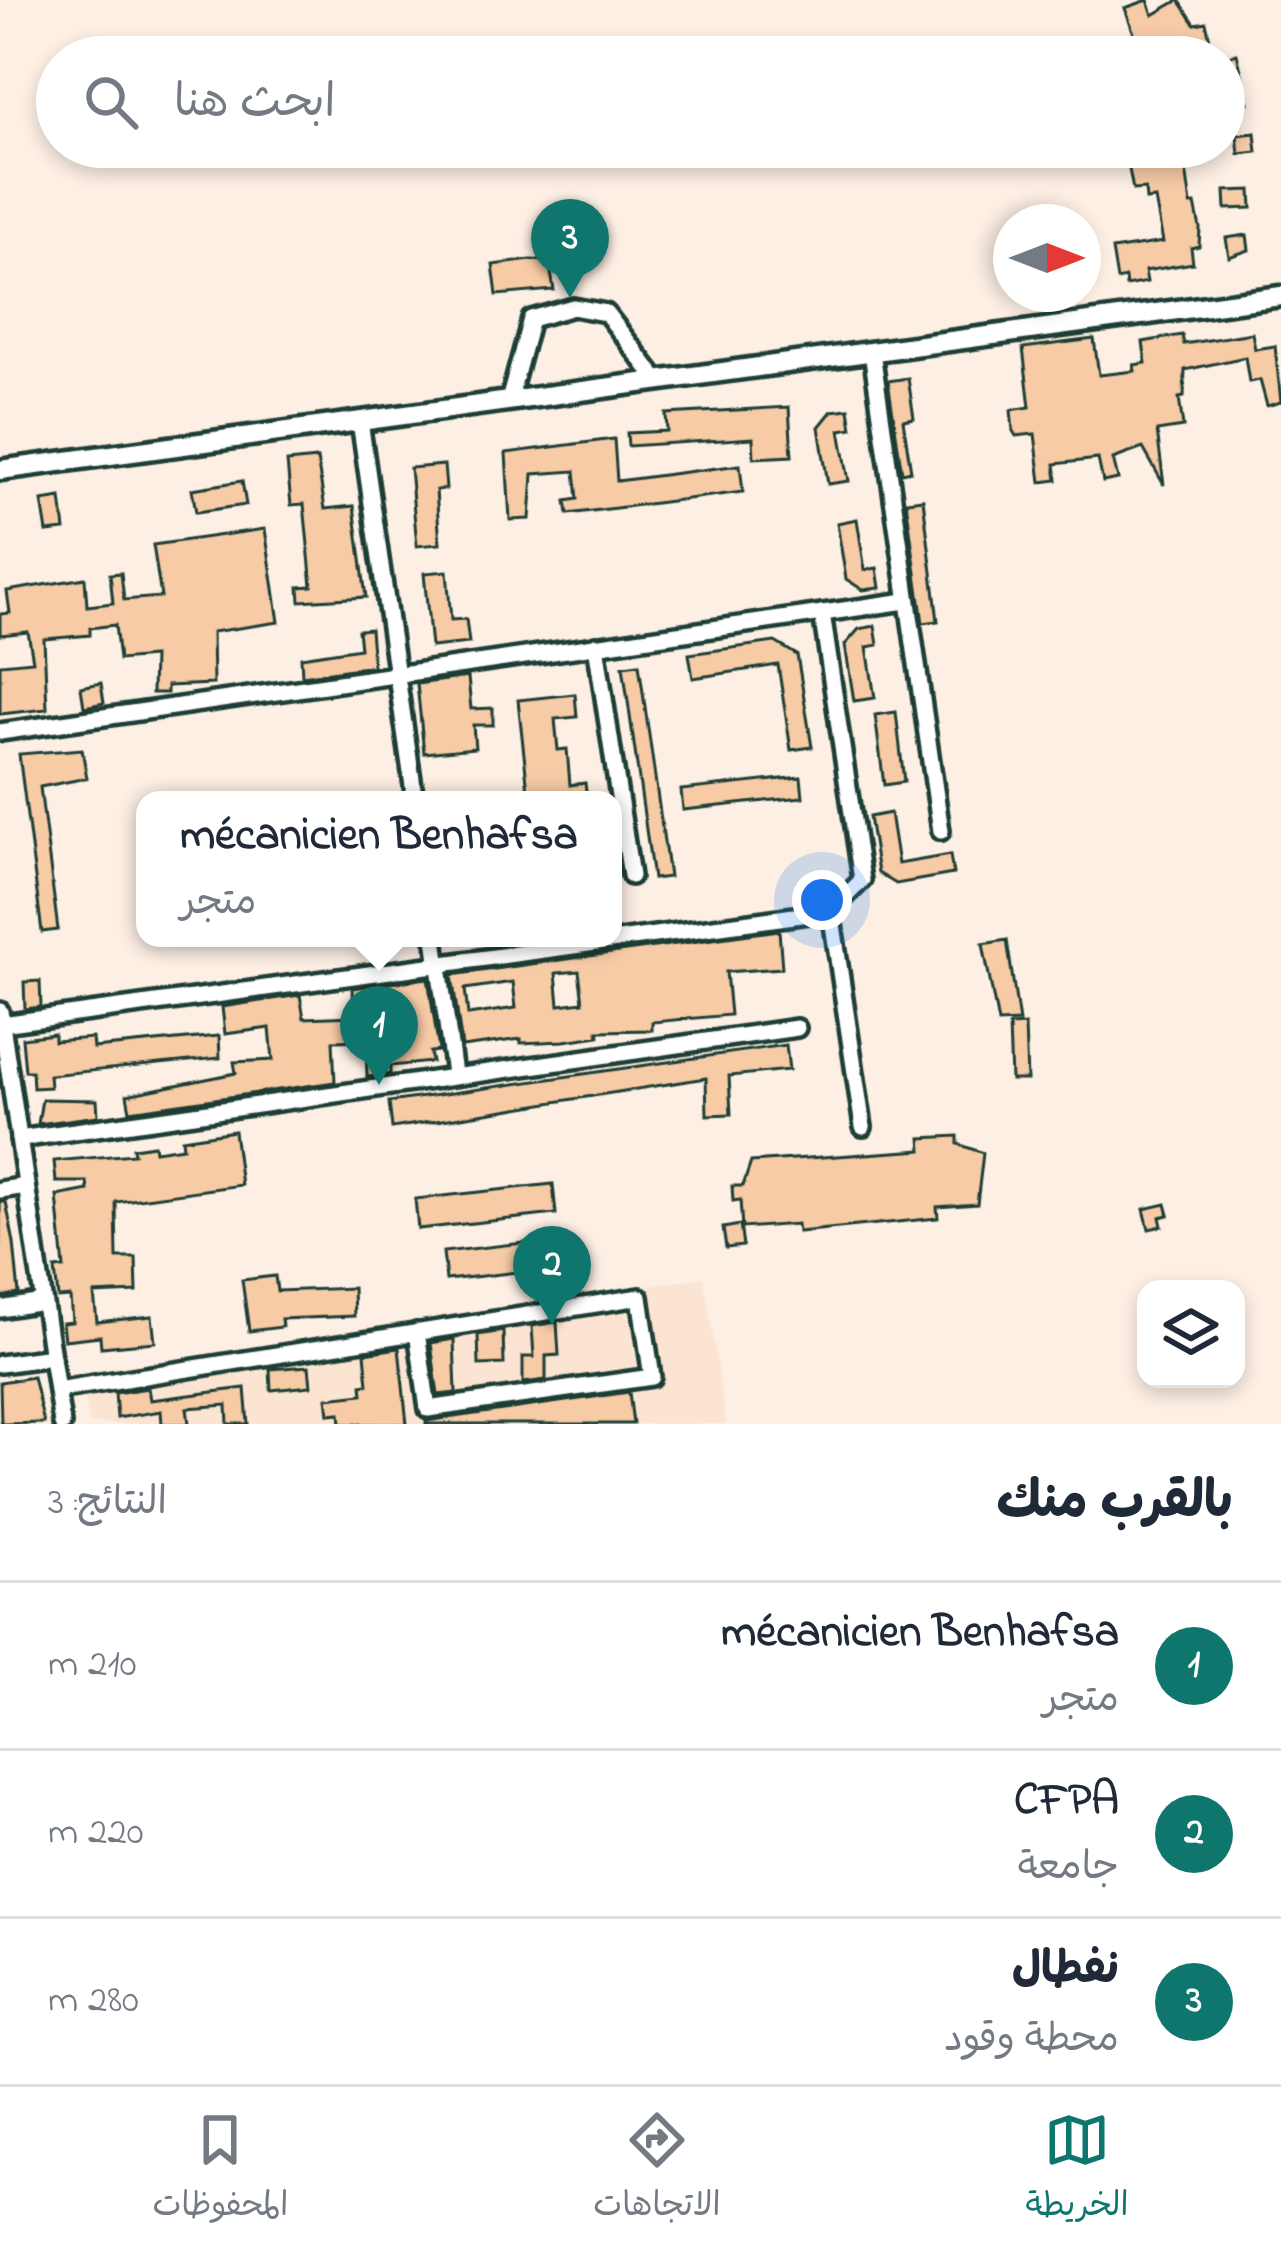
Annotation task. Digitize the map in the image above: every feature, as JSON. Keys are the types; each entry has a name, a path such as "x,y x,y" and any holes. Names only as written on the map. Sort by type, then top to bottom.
{"main road":[{"path":"0,470 1281,296"}],"street":[{"path":"509,401 531,319 573,307 606,313 658,381"},
{"path":"872,352 941,831"},
{"path":"360,422 414,791"},
{"path":"0,731 906,602"},
{"path":"622,940 831,911 862,880 821,613"},
{"path":"596,645 619,791"},
{"path":"622,812 632,876"},
{"path":"831,911 863,1127"},
{"path":"435,947 454,1074"},
{"path":"62,1424 19,1139 5,1080 1,1018 569,947"},
{"path":"19,1139 797,1028"},
{"path":"0,1190 26,1186"},
{"path":"57,1390 417,1332 640,1297 652,1377 428,1409 417,1332"},
{"path":"0,1309 43,1302"},
{"path":"0,1364 52,1357"}],"shaded area":[{"path":"704,1277 726,1424 89,1424 81,1373"}],"building":[{"path":"1148,0 1153,15 1179,0 1195,24 1206,22 1209,36 1135,36 1125,8"},
{"path":"1255,133 1257,152 1245,153 1245,134"},
{"path":"1129,168 1186,168 1200,228 1199,246 1191,248 1193,263 1145,271 1147,282 1126,286 1125,278 1117,280 1112,250 1163,242 1155,199 1146,200 1145,189 1133,190"},
{"path":"1251,190 1252,208 1226,209 1225,191"},
{"path":"1247,235 1249,250 1229,257 1226,238"},
{"path":"549,261 554,290 497,295 493,265"},
{"path":"1252,333 1255,349 1275,346 1281,402 1267,406 1260,380 1249,382 1245,357 1185,370 1184,397 1179,398 1183,427 1157,431 1164,485 1143,448 1113,459 1118,479 1103,482 1098,459 1055,464 1057,480 1041,482 1035,434 1016,436 1013,431 1011,410 1030,407 1023,348 1094,339 1099,375 1135,371 1134,365 1146,363 1143,342 1182,335 1184,344"},
{"path":"908,378 914,418 903,420 911,471 902,473 888,381"},
{"path":"789,407 792,456 754,458 753,438 628,446 627,433 667,431 666,414"},
{"path":"849,409 852,428 840,430 849,481 828,484 819,427 832,411"},
{"path":"614,439 617,481 740,465 743,492 568,514 566,501 578,499 575,471 533,474 530,519 510,520 506,453"},
{"path":"317,459 325,509 354,506 366,597 300,601 299,587 312,586 304,504 291,505 287,462"},
{"path":"444,465 446,489 436,490 440,544 417,546 410,468"},
{"path":"242,481 246,505 196,512 192,489"},
{"path":"61,498 65,530 47,532 42,501"},
{"path":"923,499 938,621 923,623 906,501"},
{"path":"857,519 865,570 877,568 880,588 863,590 846,579 837,523"},
{"path":"265,529 279,622 212,632 213,684 167,686 167,693 152,693 153,657 119,660 115,625 90,628 90,635 44,639 47,709 0,714 0,664 33,661 28,632 0,635 0,614 10,613 7,591 85,578 87,606 113,603 110,574 121,573 124,600 161,597 153,545"},
{"path":"447,571 451,620 466,619 469,643 431,647 424,573"},
{"path":"875,626 878,645 867,647 875,698 854,701 845,645 859,629"},
{"path":"370,629 373,666 302,676 301,657 360,648 358,630"},
{"path":"775,642 797,655 812,747 791,750 778,665 693,678 689,654"},
{"path":"639,664 669,877 653,879 623,666"},
{"path":"468,677 471,709 493,708 493,725 473,725 475,748 424,753 417,684"},
{"path":"101,683 104,703 84,707 81,687"},
{"path":"575,694 577,717 555,719 558,750 567,749 570,785 585,783 586,791 528,791 518,700"},
{"path":"896,712 904,782 884,785 875,715"},
{"path":"82,749 87,778 40,787 58,930 42,932 19,754"},
{"path":"801,777 803,797 683,810 681,790"},
{"path":"890,813 898,864 950,855 953,874 896,884 878,873 869,817"},
{"path":"779,930 782,968 726,972 730,1015 652,1022 652,1030 598,1031 599,1036 564,1041 521,1043 521,1039 462,1047 452,975","holes":["579,971 583,1002 559,1005 556,973","513,982 516,1008 468,1015 465,989"]},
{"path":"1007,940 1019,1022 998,1023 983,944"},
{"path":"428,978 439,1051 430,1052 432,1062 390,1066 390,1074 367,1077 366,1040 333,1041 335,1082 130,1111 127,1095 236,1073 234,1062 273,1060 270,1028 225,1034 222,1007 300,995 304,1018 354,1016 353,988"},
{"path":"40,981 41,1007 25,1009 24,982"},
{"path":"1025,1025 1027,1080 1011,1080 1009,1026"},
{"path":"54,1034 54,1041 92,1038 93,1048 219,1036 220,1058 49,1075 50,1087 33,1088 32,1071 25,1071 22,1038"},
{"path":"786,1045 789,1070 729,1076 731,1114 707,1115 706,1078 392,1128 389,1102"},
{"path":"42,1099 97,1100 98,1116 38,1124"},
{"path":"234,1131 241,1185 116,1202 117,1258 136,1258 137,1292 94,1294 97,1322 152,1316 155,1342 101,1347 100,1336 64,1340 62,1323 72,1322 70,1297 58,1298 55,1269 64,1268 57,1196 88,1190 87,1182 56,1182 54,1161 134,1154 133,1148 154,1145 155,1151 183,1147 182,1139"},
{"path":"958,1136 958,1144 983,1153 977,1204 937,1207 938,1218 798,1232 797,1224 742,1228 740,1200 733,1201 732,1186 743,1186 751,1162 922,1150 921,1138"},
{"path":"553,1184 556,1214 418,1229 415,1199"},
{"path":"0,1202 6,1202 19,1294 0,1297"},
{"path":"1166,1204 1169,1215 1160,1217 1162,1226 1149,1229 1144,1209"},
{"path":"740,1225 743,1246 726,1248 723,1228"},
{"path":"560,1239 563,1267 446,1280 443,1252"},
{"path":"275,1276 277,1291 353,1288 354,1316 281,1319 282,1327 249,1331 242,1280"},
{"path":"557,1322 559,1355 546,1356 546,1380 523,1383 523,1357 534,1357 532,1326"},
{"path":"503,1331 504,1364 479,1365 478,1335"},
{"path":"454,1339 456,1393 438,1395 431,1343"},
{"path":"399,1348 407,1424 341,1424 340,1413 329,1414 327,1398 363,1394 362,1385 368,1384 365,1353"},
{"path":"309,1366 311,1386 271,1390 270,1369"},
{"path":"33,1377 44,1423 1,1424 0,1382"},
{"path":"148,1388 150,1400 245,1388 248,1424 228,1424 227,1405 187,1408 189,1424 162,1424 161,1411 117,1418 115,1393"},
{"path":"629,1392 633,1424 426,1424 426,1421"}],"place":[{"name":"نفطال","path":"570,298"},
{"name":"mécanicien Benhafsa","path":"379,1085"},
{"name":"CFPA","path":"552,1325"}]}
